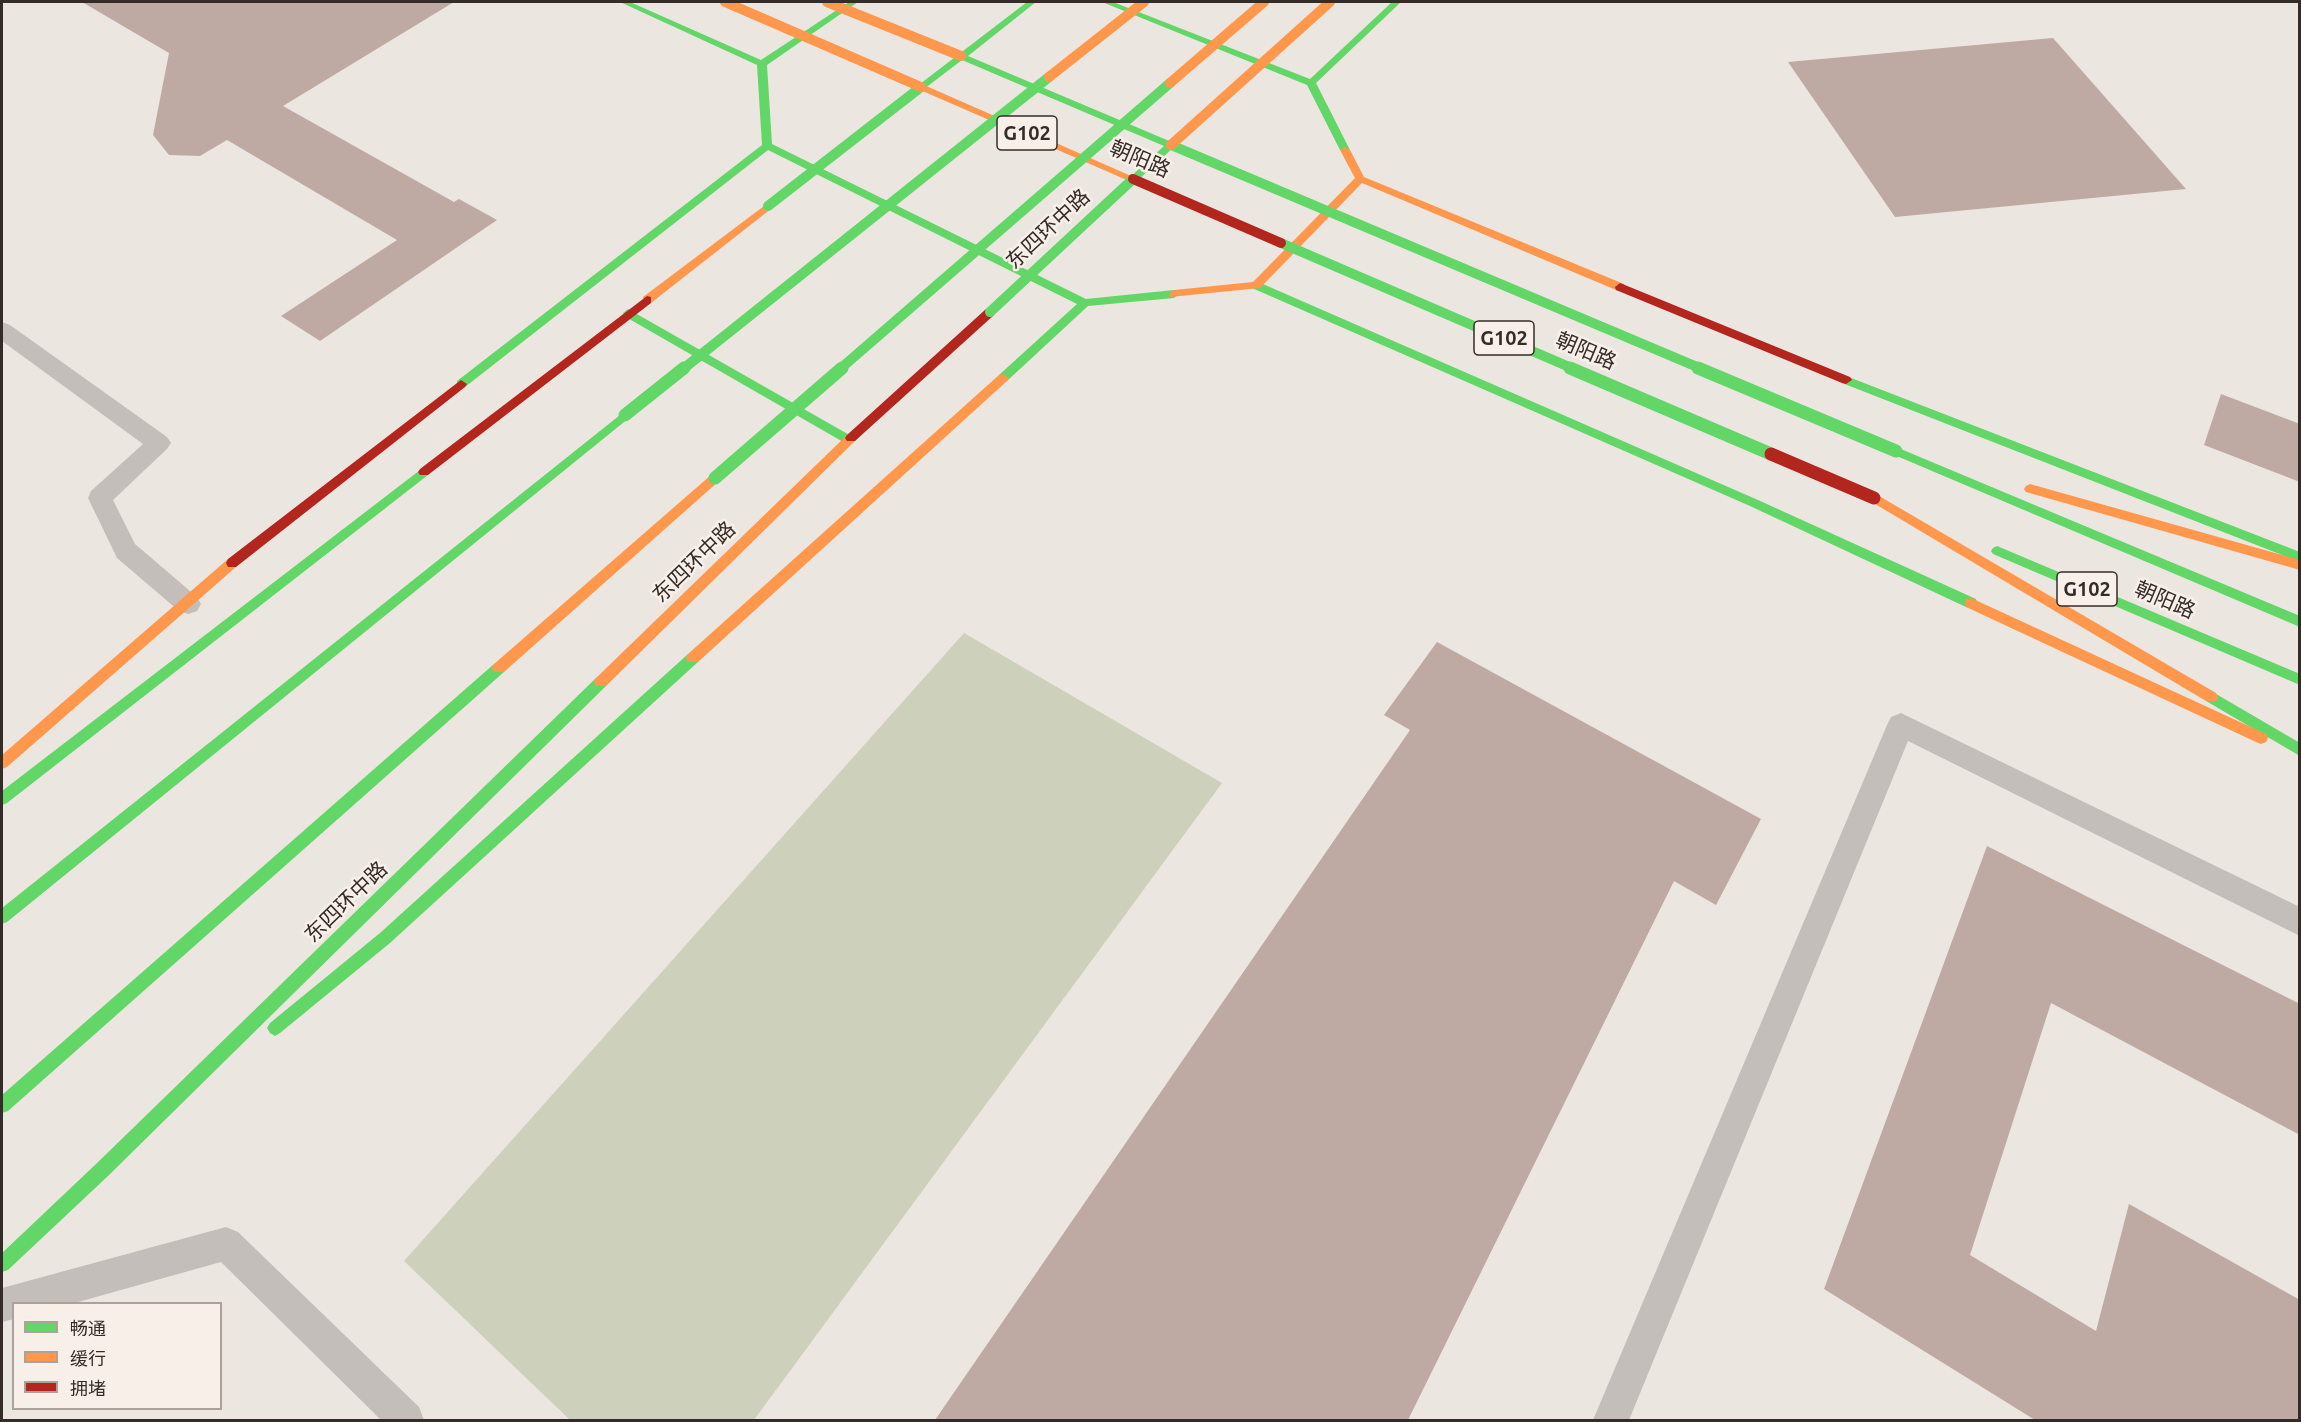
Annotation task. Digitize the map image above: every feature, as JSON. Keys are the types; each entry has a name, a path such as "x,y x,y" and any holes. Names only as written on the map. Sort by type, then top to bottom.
{"main road":[{"path":"624,2 762,64"},
{"name":"朝阳路","path":"725,2 2300,680"},
{"name":"朝阳路","path":"827,2 961,56 2300,622"},
{"path":"762,64 854,2"},
{"path":"2,800 1032,2"},
{"path":"1106,2 1311,83 1360,179 1821,370 2300,557"},
{"path":"2,917 625,415 1144,2"},
{"name":"东四环中路","path":"2,1105 715,478 1264,2"},
{"name":"东四环中路","path":"2,1264 102,1170 849,440 1330,2"},
{"path":"1311,83 1397,2"},
{"path":"762,64 767,146"},
{"path":"767,146 1085,303 1256,285 1754,504 2300,756"},
{"path":"2,764 236,559 767,146"},
{"path":"1256,285 1360,179"},
{"path":"266,1035 385,938 1085,303"},
{"path":"628,313 849,440"},
{"path":"1896,451 2300,565"},
{"path":"1874,498 2300,750"},
{"name":"东四环中路","path":"102,1170 230,1065"}],"lane":[{"path":"2,330 159,443 100,498 126,551 188,603"},
{"path":"1611,1420 1901,725 2300,922"},
{"path":"13,1302 226,1244 406,1420"}],"green space":[{"path":"964,633 1222,783 754,1420 570,1420 404,1261"}],"building":[{"path":"82,2 454,2 283,106 454,202 459,199 497,220 320,341 281,316 397,240 227,140 200,156 169,155 153,135 169,53"},
{"path":"2053,38 2186,189 1895,217 1788,62"},
{"path":"2221,394 2300,424 2300,482 2204,445"},
{"path":"1437,642 1761,819 1716,905 1674,881 1408,1420 935,1420 1410,730 1384,715"},
{"path":"1987,846 2300,1004 2300,1135 2051,1003 1970,1255 2096,1331 2129,1204 2300,1300 2300,1420 2035,1420 1824,1289"}],"traffic: fast":[{"path":"624,2 762,64"},
{"path":"854,2 762,64 767,146 1085,303 1174,294"},
{"path":"921,87 1032,2"},
{"path":"1106,2 1311,83 1345,150"},
{"path":"1311,83 1397,2"},
{"path":"961,56 1171,145"},
{"path":"625,415 1049,77"},
{"path":"715,478 1170,83"},
{"path":"768,206 921,87"},
{"path":"1133,179 1171,145"},
{"path":"1171,145 1896,451"},
{"path":"461,384 767,146"},
{"path":"990,312 1133,179"},
{"path":"1281,243 1771,454"},
{"path":"1256,285 1754,503 1971,603"},
{"path":"1003,378 1085,303"},
{"path":"628,313 849,440"},
{"path":"1846,380 2300,557"},
{"path":"2,917 625,415"},
{"path":"1896,451 2300,622"},
{"path":"2,799 424,472"},
{"path":"1997,551 2300,680"},
{"path":"275,1028 385,938 693,658"},
{"path":"2,1105 499,668"},
{"path":"2,1264 102,1170 601,682"},
{"path":"2211,697 2300,750"}],"traffic: slow":[{"path":"725,2 921,87"},
{"path":"827,2 961,56"},
{"path":"1049,77 1144,2"},
{"path":"1170,83 1264,2"},
{"path":"1171,145 1330,2"},
{"path":"921,87 1133,179"},
{"path":"1174,294 1256,285 1360,179 1345,150"},
{"path":"1360,179 1620,287"},
{"path":"647,300 768,206"},
{"path":"693,658 1003,378"},
{"path":"601,682 851,438"},
{"path":"499,668 715,478"},
{"path":"2030,489 2300,565"},
{"path":"1874,498 2211,697"},
{"path":"2,763 232,563"},
{"path":"1971,603 2261,738"}],"traffic: jam":[{"path":"1133,179 1281,243"},
{"path":"1620,287 1846,380"},
{"path":"424,472 647,300"},
{"path":"851,438 990,312"},
{"path":"232,563 461,384"},
{"path":"1771,454 1874,498"}]}
